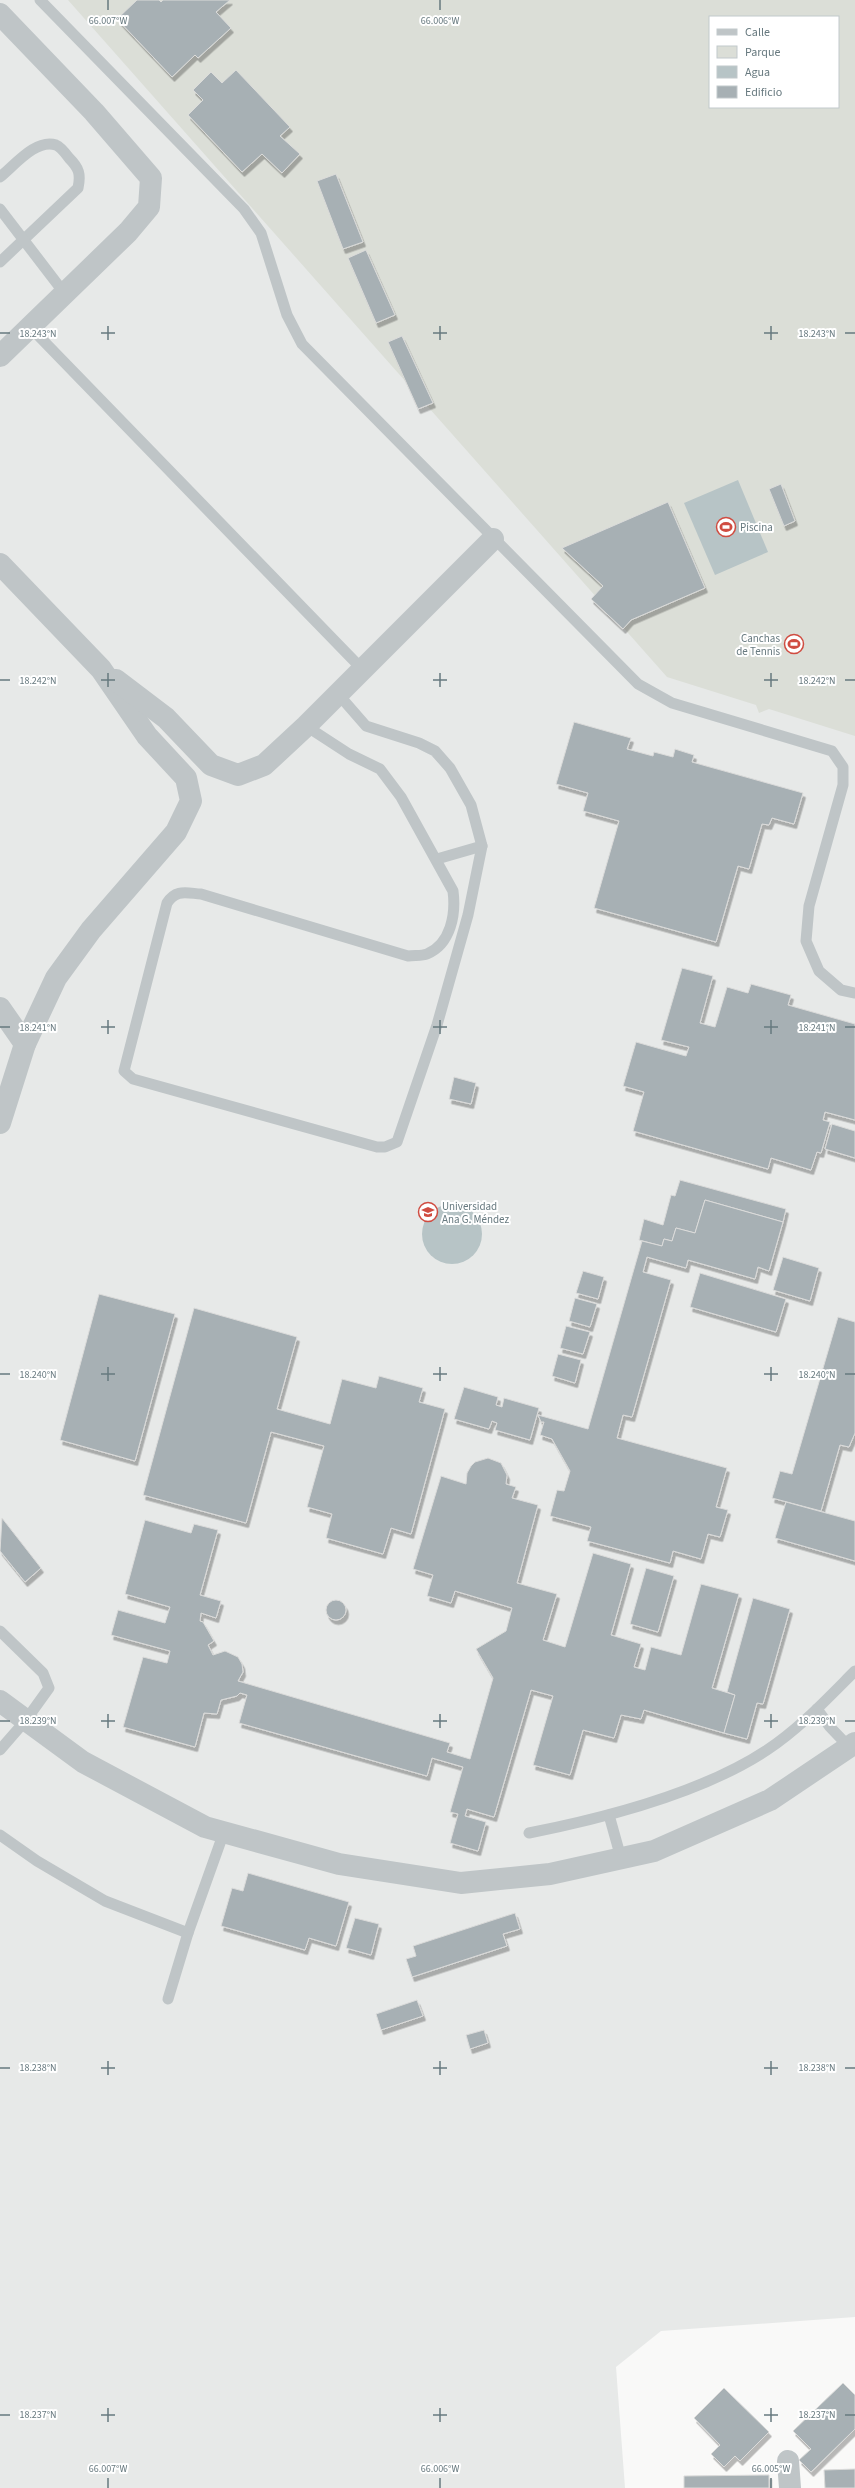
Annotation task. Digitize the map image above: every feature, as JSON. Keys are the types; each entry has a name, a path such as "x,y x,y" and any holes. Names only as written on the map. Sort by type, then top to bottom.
{"street":[{"path":"0,14 94,112 151,178 149,206 128,232 0,356"},
{"path":"0,564 101,669 166,718 211,765 238,775 264,765 339,695 362,668 493,539"},
{"path":"0,1123 25,1044 56,978 91,930 176,832 191,801 186,778 147,736 101,669"},
{"path":"0,1008 25,1044"},
{"path":"0,1701 83,1762 205,1827 339,1864 461,1882 550,1874 654,1851 770,1800 853,1748"},
{"path":"788,2461 790,2488"}],"lane":[{"path":"40,0 244,209 261,233 287,315 302,344 493,539 638,684 672,702 832,751 843,767 842,785 809,906 806,941 819,971 841,990 855,993"},
{"path":"0,177 39,146 49,143 58,146 78,167 80,177 78,188 25,241 0,262"},
{"path":"0,209 65,294"},
{"path":"30,327 362,668"},
{"path":"306,726 349,754 380,770 401,797 437,859 453,891 454,904 447,937 440,946 427,954 408,956 200,894 179,892 171,896 167,903 124,1065 126,1075 377,1147 385,1147 397,1142 436,1026 468,915 482,846 471,804 450,768 434,751 419,743 366,726 339,695"},
{"path":"437,859 482,846"},
{"path":"0,1631 43,1673 48,1681 49,1688 26,1720 0,1750"},
{"path":"529,1833 608,1815 672,1795 720,1775 767,1750 817,1709 855,1671"},
{"path":"817,1709 830,1728 853,1748"},
{"path":"608,1815 621,1858"},
{"path":"168,1999 188,1933 224,1832"},
{"path":"0,1835 38,1861 105,1901 188,1933"}],"shaded area":[{"name":"Universidad Ana G. Méndez","path":"0,0 855,0 855,2317 661,2331 616,2367 625,2488 0,2488"}],"green space":[{"path":"68,0 855,0 855,736 769,709 759,713 756,705 667,677"}],"water":[{"name":"Piscina","path":"738,480 768,552 715,575 684,503"},
{"path":"452,1204 469,1209 477,1217 482,1234 477,1251 469,1259 452,1264 435,1259 427,1251 422,1234 427,1217 435,1209"}],"building":[{"path":"137,0 159,0 161,2 163,0 230,0 216,12 231,28 198,58 195,55 172,77 117,19"},
{"path":"236,70 290,127 280,136 300,154 282,173 262,154 242,172 188,115 203,100 193,90 211,72 222,83"},
{"path":"336,174 363,242 343,249 317,181"},
{"path":"366,250 395,315 376,323 348,258"},
{"path":"402,336 433,403 418,409 388,342"},
{"path":"781,484 795,521 784,526 769,489"},
{"path":"668,502 705,588 631,620 623,629 591,599 603,586 562,548"},
{"path":"574,722 631,738 627,749 653,756 654,752 673,757 675,749 694,755 692,762 803,793 794,824 772,818 769,825 762,824 749,869 738,866 716,942 594,908 619,821 583,811 588,793 556,784"},
{"path":"682,968 713,976 700,1023 715,1027 727,987 748,993 751,984 791,995 788,1005 855,1024 855,1120 825,1112 823,1120 830,1122 821,1153 817,1152 811,1170 771,1158 768,1169 633,1131 644,1092 623,1086 636,1042 686,1056 689,1047 661,1040"},
{"path":"454,1077 476,1083 471,1104 449,1099"},
{"path":"832,1124 855,1131 855,1158 825,1149"},
{"path":"680,1180 786,1209 783,1222 705,1200 695,1233 676,1228 672,1241 664,1239 662,1246 639,1240 644,1219 663,1225 671,1195 675,1196"},
{"path":"705,1200 783,1222 769,1271 758,1267 755,1279 688,1260 686,1268 647,1257 643,1272 671,1280 632,1417 623,1415 617,1438 727,1468 716,1507 728,1510 720,1537 708,1534 701,1559 673,1551 670,1563 587,1541 591,1527 550,1516 557,1490 564,1491 570,1471 552,1439 540,1435 544,1422 541,1422 538,1415 588,1429 642,1241 662,1246 664,1239 672,1241 676,1228 695,1233"},
{"path":"783,1257 819,1268 810,1301 773,1290"},
{"path":"583,1271 604,1277 598,1299 576,1293"},
{"path":"700,1273 786,1299 776,1332 690,1307"},
{"path":"99,1294 175,1314 135,1461 60,1440"},
{"path":"575,1298 597,1304 590,1327 569,1321"},
{"path":"194,1308 297,1337 277,1409 330,1424 342,1379 376,1388 379,1376 423,1388 419,1402 445,1409 411,1534 391,1528 383,1554 326,1538 332,1514 307,1507 324,1446 271,1432 246,1523 143,1495"},
{"path":"838,1317 855,1322 855,1433 849,1447 840,1445 821,1511 772,1498 780,1471 792,1474"},
{"path":"566,1326 590,1332 583,1354 560,1348"},
{"path":"558,1354 581,1360 575,1383 552,1376"},
{"path":"464,1387 498,1397 496,1405 502,1407 504,1398 539,1408 530,1440 495,1430 497,1423 492,1421 489,1429 454,1419"},
{"path":"488,1458 501,1463 507,1475 506,1484 516,1487 512,1498 538,1505 517,1583 557,1594 543,1640 565,1647 593,1553 631,1564 611,1635 641,1644 634,1667 645,1670 651,1647 681,1655 701,1584 739,1594 712,1688 735,1695 724,1733 644,1710 641,1719 621,1715 614,1738 583,1730 570,1775 533,1765 553,1696 531,1690 494,1817 467,1809 465,1816 486,1822 478,1851 450,1843 458,1814 450,1812 463,1767 432,1758 427,1776 239,1723 247,1695 240,1693 237,1696 221,1700 217,1714 204,1713 195,1747 123,1727 143,1657 167,1663 170,1651 111,1635 118,1610 165,1623 170,1607 125,1594 145,1520 191,1533 194,1524 218,1530 200,1595 221,1601 216,1618 201,1613 200,1621 203,1622 214,1641 208,1645 213,1655 225,1651 238,1657 242,1664 243,1672 238,1681 450,1743 447,1752 470,1759 493,1678 476,1649 506,1631 512,1608 455,1591 451,1603 427,1596 433,1575 413,1569 441,1476 466,1484 467,1473 471,1466 475,1462"},
{"path":"786,1502 855,1521 855,1561 775,1538"},
{"path":"2,1518 41,1568 25,1582 0,1551"},
{"path":"646,1568 674,1576 658,1632 630,1624"},
{"path":"753,1598 790,1609 763,1704 757,1703 747,1739 724,1733 735,1695 727,1692"},
{"path":"336,1600 343,1603 346,1610 343,1617 336,1620 329,1617 326,1610 329,1603"},
{"path":"248,1873 349,1902 336,1946 309,1938 305,1950 221,1926 232,1888 243,1891"},
{"path":"515,1913 520,1929 503,1934 507,1946 412,1977 406,1959 416,1956 413,1946"},
{"path":"355,1918 379,1924 371,1955 346,1948"},
{"path":"417,2000 423,2016 381,2030 376,2014"},
{"path":"484,2030 488,2043 470,2049 466,2035"},
{"path":"843,2383 855,2395 855,2429 811,2472 799,2460 811,2449 793,2431"},
{"path":"724,2388 769,2432 740,2461 735,2456 724,2467 711,2454 720,2445 694,2418"},
{"path":"855,2469 855,2488 825,2488 824,2470"},
{"path":"769,2475 769,2488 684,2488 684,2476"}],"place":[{"name":"Piscina","path":"726,527"},
{"name":"Canchas de Tennis","path":"794,644"},
{"name":"Universidad Ana G. Méndez","path":"428,1212"}]}
